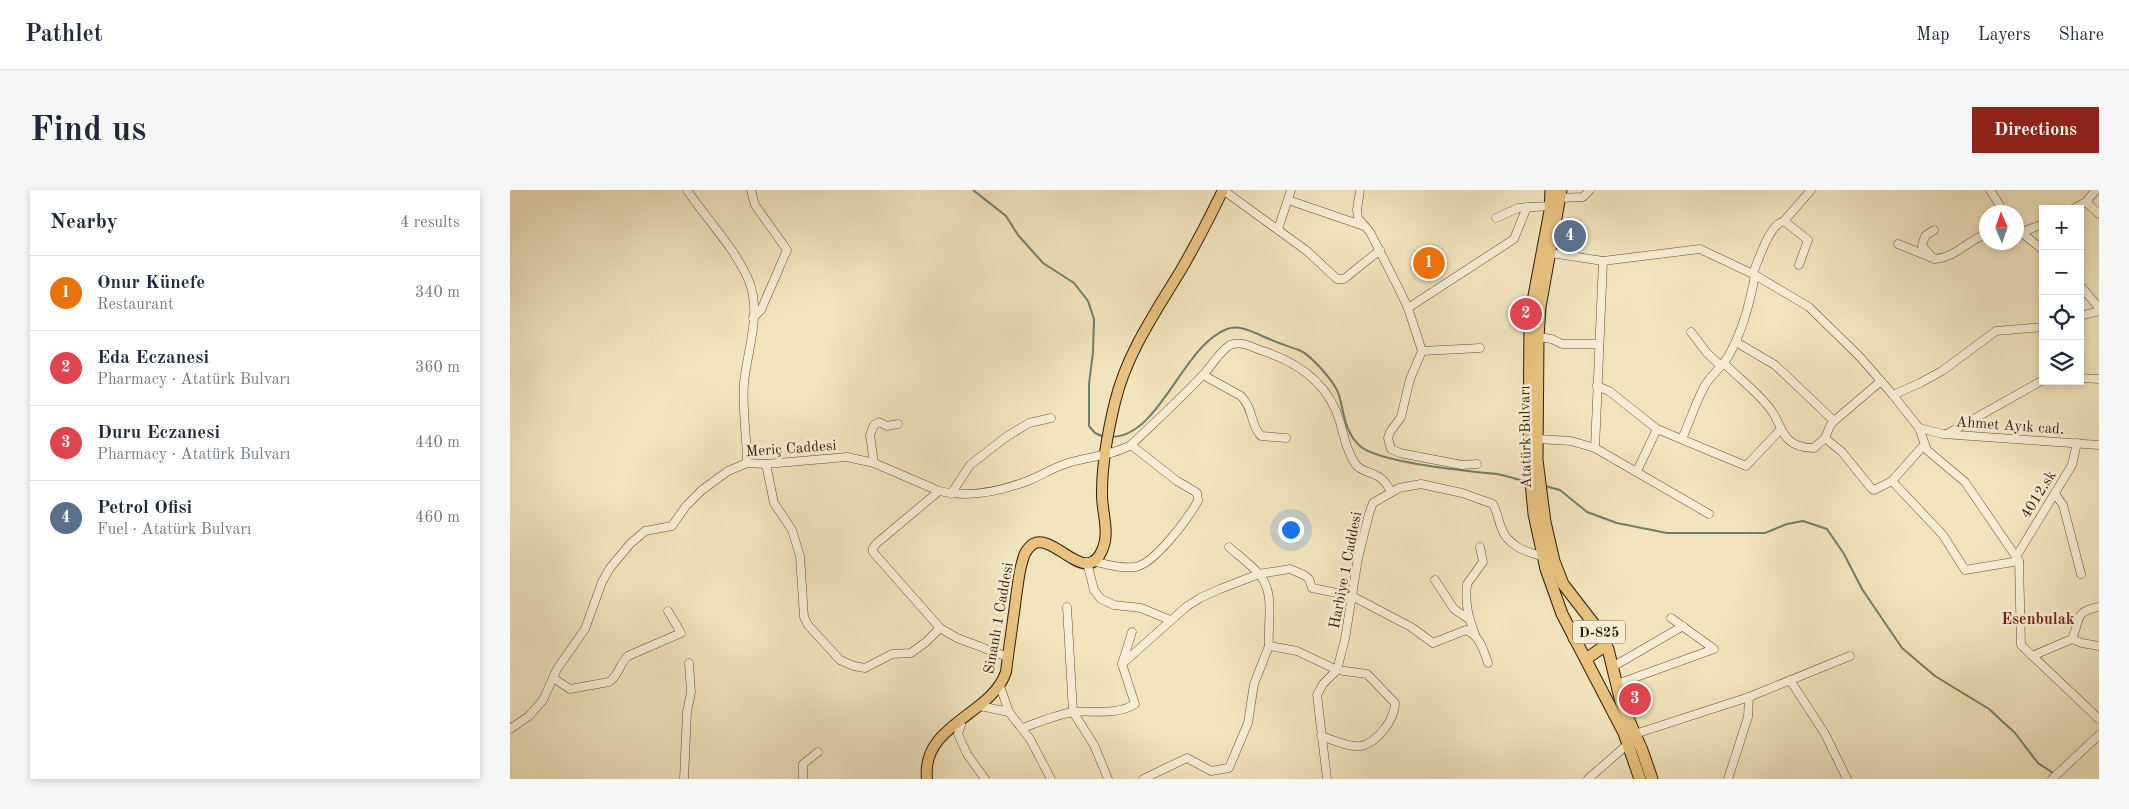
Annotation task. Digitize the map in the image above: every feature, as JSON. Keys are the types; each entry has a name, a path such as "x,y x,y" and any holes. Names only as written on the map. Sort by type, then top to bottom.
{"highway":[{"name":"Atatürk Bulvarı","path":"1533,460 1538,439 1538,337 1540,307 1549,248 1551,190"},
{"name":"Atatürk Bulvarı","path":"1561,194 1549,248 1530,317 1536,526 1542,556 1560,608 1574,638 1602,687 1628,744 1640,779"},
{"name":"Atatürk Bulvarı","path":"1536,492 1549,542 1563,584 1595,625 1606,645 1614,666 1623,708 1652,779"},
{"path":"1574,638 1595,625"},
{"path":"1586,659 1606,645"}],"main road":[{"path":"1090,562 1101,553 1106,540 1102,502 1106,450 1111,420 1121,382 1135,347 1188,258 1223,190"},
{"name":"Sinanlı 1 Caddesi","path":"928,779 928,762 931,753 948,729 980,706 1000,686 1006,672 1021,566 1029,547 1039,542 1049,543 1076,562 1090,562"}],"street":[{"path":"687,190 746,275 752,291 753,318 744,391 747,463"},
{"path":"751,190 754,204 787,250 761,310 753,318"},
{"path":"1223,190 1278,229 1340,280 1344,280 1380,250"},
{"path":"1278,229 1291,190"},
{"path":"1360,190 1357,210 1358,218 1380,250 1408,308 1422,351 1410,379 1401,417 1388,438 1391,449 1400,453 1462,465 1477,464"},
{"path":"1561,194 1583,197 1590,190"},
{"path":"1682,439 1703,388 1722,365 1736,342 1749,308 1754,274 1772,230 1778,223 1784,221 1811,190"},
{"path":"1990,190 2000,205"},
{"path":"2081,205 2096,190"},
{"path":"1288,200 1365,227"},
{"path":"2086,202 2099,214"},
{"path":"1496,218 1510,211 1550,206"},
{"path":"1408,308 1514,239 1528,208"},
{"path":"1784,221 1808,240 1799,265"},
{"path":"2024,229 2039,225"},
{"path":"1934,230 1925,236 1922,246 1934,259"},
{"path":"2024,234 2039,247"},
{"path":"1898,244 1934,259 1945,259 1979,237"},
{"path":"1549,248 1603,262 1700,249 1754,274 1808,307 1842,338 1893,395 1919,428 1927,450 1965,482 2017,559 2021,645 2099,719"},
{"path":"1595,448 1603,262"},
{"path":"2084,290 2099,310 2084,315"},
{"path":"1893,395 1942,371 1996,331 2039,327"},
{"path":"1691,332 1707,353 1765,402 1774,414 1787,439 1804,448 1814,448 1825,438 1834,421 1881,381"},
{"path":"1538,337 1552,339 1562,344 1600,344"},
{"path":"1736,342 1775,365 1834,421"},
{"path":"1170,620 1141,608 1114,605 1101,599 1094,590 1090,562 1136,567 1146,561 1180,526 1198,501 1197,494 1194,491 1176,481 1131,445 1203,375 1223,351 1236,344 1286,358 1300,368 1326,392 1334,405 1345,443 1356,465 1360,469 1384,480 1391,491"},
{"path":"1422,351 1480,348"},
{"path":"1203,375 1241,396 1246,401 1257,432 1261,436 1286,438"},
{"path":"2084,378 2099,379"},
{"path":"1947,434 2039,382"},
{"path":"1597,386 1609,391 1657,429 1746,466 1781,429"},
{"path":"951,494 970,466 1006,438 1029,423 1051,418"},
{"path":"874,463 870,436 874,425 879,422 887,426 898,424"},
{"name":"Ahmet Ayık cad.","path":"1919,428 1947,434 2099,446"},
{"path":"1637,471 1657,429"},
{"path":"1825,438 1842,452 1874,490 1880,489 1892,481 1924,445"},
{"path":"1538,439 1571,441 1595,448 1709,514"},
{"name":"4012.sk","path":"2017,559 2072,465 2077,443"},
{"name":"Meriç Caddesi","path":"510,729 535,711 543,700 561,662 585,629 602,582 610,568 630,544 645,531 672,526 686,506 702,490 728,471 747,463 766,464 847,457 874,463 940,491 951,494 968,494 1027,481 1064,464 1106,450 1131,445"},
{"path":"766,464 774,503 792,530 800,556 804,617 808,625 840,660 865,668 892,654 911,653 940,628"},
{"path":"1892,481 1943,535 1965,570 2017,559"},
{"name":"Harbiye 1 Caddesi","path":"1326,779 1317,695 1323,684 1337,670 1345,639 1358,558 1371,507 1377,499 1391,491 1406,486 1422,484 1462,492 1488,501 1496,508 1502,529 1508,540 1521,549 1542,556"},
{"path":"940,491 877,543 873,552 940,628 957,638 1008,657"},
{"path":"2055,494 2063,505 2081,574"},
{"path":"1143,779 1187,758 1211,771 1229,768 1248,723 1254,684 1269,646 1270,601 1263,580 1229,547"},
{"path":"1480,547 1483,562 1467,584 1467,612 1488,663"},
{"path":"1122,664 1170,620 1200,598 1258,574 1290,570 1304,575 1312,588 1352,596 1411,626 1433,643 1466,630 1475,634"},
{"path":"1436,580 1454,609 1470,620"},
{"path":"1067,607 1073,712 1094,745 1108,779"},
{"path":"2072,639 2078,616 2083,611 2099,607"},
{"path":"553,678 570,689 613,680 628,656 681,633 668,611"},
{"path":"1617,684 1714,649 1671,618"},
{"path":"1614,666 1683,626"},
{"path":"1023,728 1073,712 1100,713 1128,709 1135,704 1122,664 1132,632"},
{"path":"2032,656 2072,639 2099,646"},
{"path":"1269,646 1297,651 1337,670 1367,674 1392,699 1395,708 1386,726 1376,739 1366,746 1354,747 1321,736"},
{"path":"1635,734 1749,697 1850,656"},
{"path":"684,779 687,712 691,681 689,663"},
{"path":"1790,680 1825,734 1847,779"},
{"path":"1000,686 1009,712 1023,728 1052,779"},
{"path":"1728,779 1748,716 1749,697"},
{"path":"980,706 1009,712"},
{"path":"959,720 961,725 958,734 967,754 985,779"},
{"path":"2055,777 2099,736"},
{"path":"1588,779 1628,744"},
{"path":"803,779 803,764 818,752"}],"waterway":[{"path":"973,190 1006,216 1018,235 1043,263 1074,283 1088,301 1094,319 1093,352 1089,384 1089,426 1095,433 1104,437"},
{"path":"1111,437 1128,433 1143,423 1197,353 1211,339 1227,329 1237,328 1299,350 1316,363 1337,390 1351,435 1360,446 1370,452 1404,462 1497,474 1526,482"},
{"path":"1545,486 1560,490 1587,512 1617,523 1667,533 1765,533 1787,524 1803,521 1827,529 1844,554 1862,589 1902,648 1935,676 1989,709 2015,733 2038,763 2053,773"}],"place":[{"name":"Petrol Ofisi","path":"1570,236"},
{"name":"Onur Künefe","path":"1429,263"},
{"name":"Eda Eczanesi","path":"1526,314"},
{"name":"Duru Eczanesi","path":"1635,699"}],"district":[{"name":"Esenbulak","path":"2038,618"}]}
